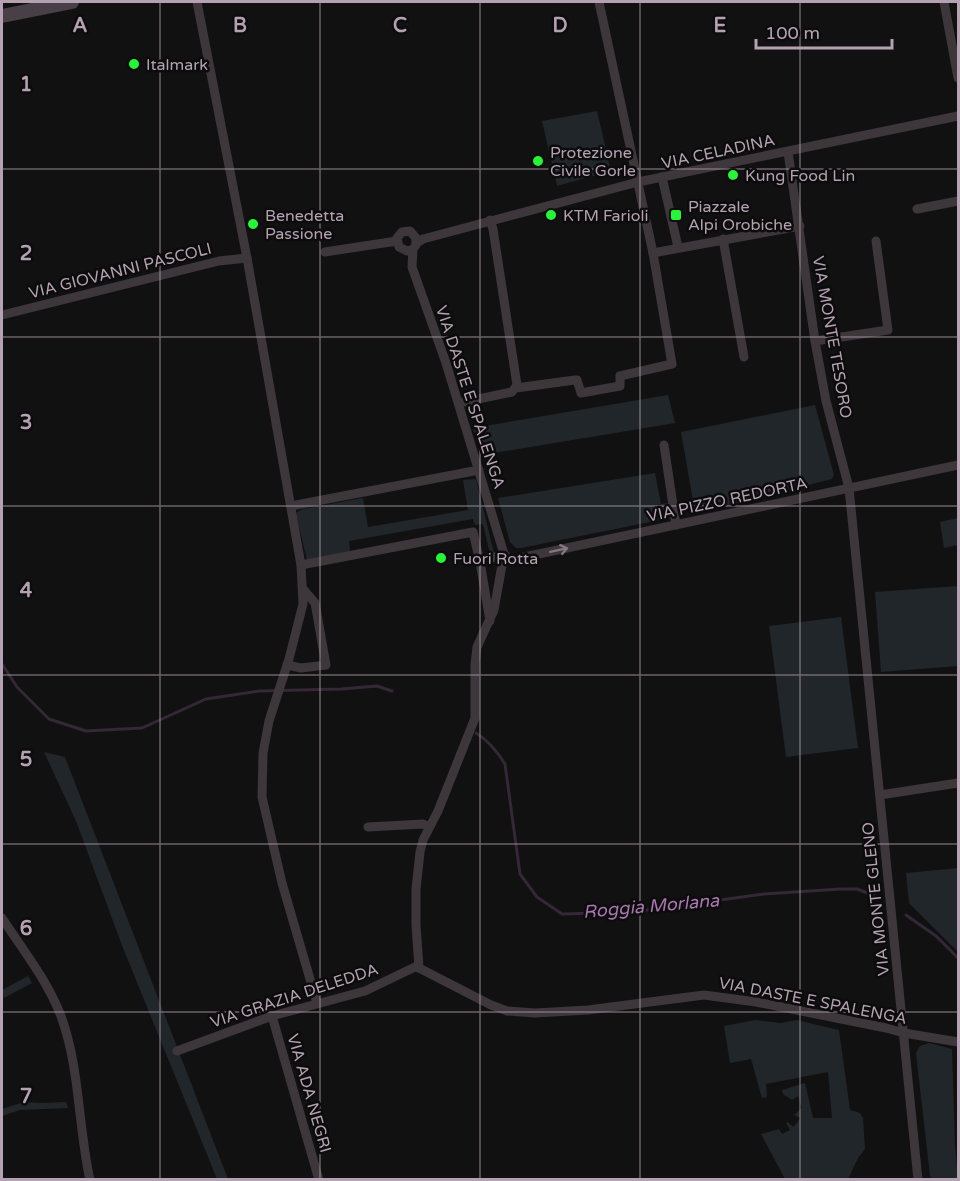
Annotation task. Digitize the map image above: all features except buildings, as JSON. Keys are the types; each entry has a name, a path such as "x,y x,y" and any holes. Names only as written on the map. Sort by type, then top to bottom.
{"street":[{"path":"2,16 72,2"},
{"path":"197,2 247,258 301,565 303,604 269,721 263,753 262,797 282,883 317,1003"},
{"path":"459,403 509,393 516,388 575,380 577,380 580,393 620,386 620,376 672,364 653,253 599,2"},
{"path":"944,2 958,78"},
{"path":"958,116 958,122"},
{"name":"VIA CELADINA","path":"415,246 423,239 638,182 958,116"},
{"name":"VIA MONTE TESORO","path":"788,152 815,341 826,400 849,488"},
{"path":"662,177 678,247"},
{"path":"916,209 958,201"},
{"path":"490,220 516,388"},
{"path":"653,253 800,226"},
{"path":"405,231 414,234 415,246 407,251 401,249 397,241 399,235 405,231"},
{"path":"723,239 744,357"},
{"path":"325,252 397,241"},
{"path":"815,341 888,330 876,241"},
{"name":"VIA DASTE E SPALENGA","path":"415,246 412,267 459,403 504,554 494,610 477,647 475,657 475,718 420,852 416,890 419,968 507,1011 535,1013 588,1010 704,995 762,1003 958,1042"},
{"name":"VIA GIOVANNI PASCOLI","path":"2,315 219,261 247,258"},
{"path":"664,444 676,525"},
{"name":"VIA PIZZO REDORTA","path":"504,554 509,559 515,559 958,465"},
{"path":"291,506 479,470"},
{"name":"VIA MONTE GLENO","path":"849,488 918,1179"},
{"path":"301,565 473,532 490,621"},
{"path":"480,562 504,554"},
{"path":"287,664 301,668 326,665 315,603 303,589"},
{"path":"880,795 958,783"},
{"path":"368,827 423,824 429,827"},
{"path":"2,918 40,974 61,1016 70,1047 90,1179"},
{"name":"VIA GRAZIA DELEDDA","path":"177,1050 272,1016 365,991 415,967 419,968"},
{"name":"VIA ADA NEGRI","path":"272,1016 320,1179"}],"shaded area":[{"path":"597,111 611,171 557,186 542,121"},
{"path":"668,395 675,423 482,455 473,428"},
{"path":"815,405 834,475 832,479 695,512 681,432"},
{"path":"655,473 661,504 668,503 670,515 660,520 521,548 516,548 510,542 498,498"},
{"path":"476,479 494,553 490,554 483,524 475,525 473,519 349,541 350,552 307,560 297,518 297,512 303,509 363,498 368,527 468,510 463,480"},
{"path":"958,518 958,545 944,548 940,522"},
{"path":"958,586 958,666 881,672 875,592"},
{"path":"841,617 858,748 786,757 769,626"},
{"path":"44,752 65,757 228,1179 217,1179 123,948 76,821"},
{"path":"958,868 958,952 909,903 906,873"},
{"path":"28,976 32,983 2,999 2,990"},
{"path":"755,1020 780,1023 797,1020 839,1030 850,1110 860,1113 863,1118 865,1149 848,1179 785,1179 761,1134 779,1129 782,1134 790,1130 786,1123 788,1122 793,1127 797,1123 800,1118 794,1115 802,1108 798,1096 792,1100 783,1094 782,1090 805,1083 813,1118 832,1118 828,1072 766,1084 767,1097 762,1098 751,1059 730,1063 724,1026"},
{"path":"929,1043 952,1049 958,1179 932,1179 930,1176 916,1053 920,1046"},
{"path":"24,1102 66,1102 68,1108 20,1110 2,1116 2,1109"}],"waterway":[{"name":"Roggia Morlana","path":"2,664 17,687 49,719 86,731 142,728 206,699 259,691 377,686 392,691"},
{"name":"Roggia Morlana","path":"476,733 485,739 505,764 520,874 537,897 562,914 632,912 764,894 841,889 857,889 878,897"},
{"name":"Roggia Morlana","path":"906,915 936,936 958,958"}],"place":[{"name":"Italmark","path":"134,64"},
{"name":"Protezione Civile Gorle","path":"538,161"},
{"name":"Kung Food Lin","path":"733,175"},
{"name":"KTM Farioli","path":"551,215"},
{"name":"Piazzale Alpi Orobiche","path":"676,215"},
{"name":"Benedetta Passione","path":"253,224"},
{"name":"Fuori Rotta","path":"441,558"}]}
